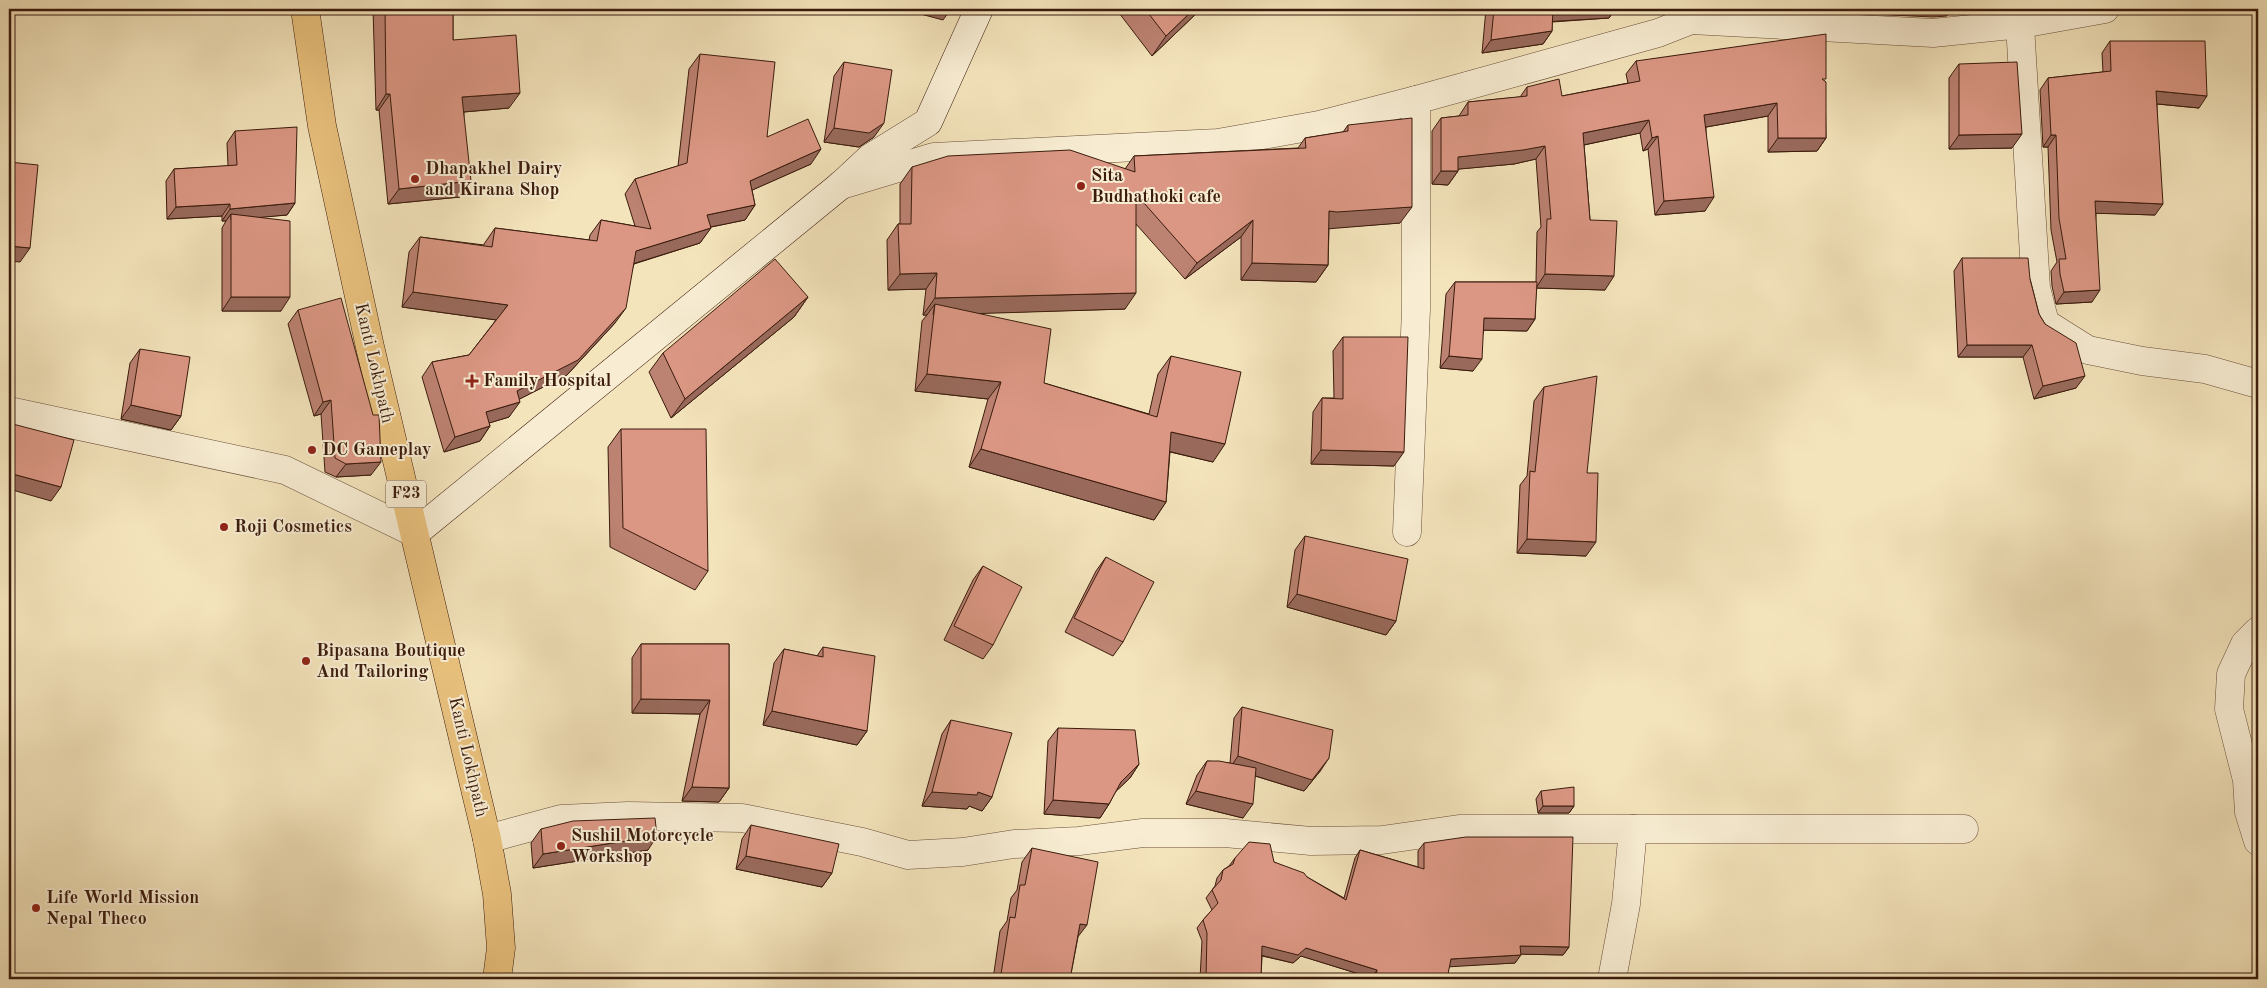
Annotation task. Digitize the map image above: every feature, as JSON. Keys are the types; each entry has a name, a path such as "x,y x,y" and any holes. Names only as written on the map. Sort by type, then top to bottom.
{"main road":[{"name":"Kanti Lokhpath","path":"305,9 322,126 370,347 487,839 497,894 501,948 497,979"}],"street":[{"path":"9,411 285,470 415,533 870,158 928,122 979,9"},
{"path":"840,184 934,157 1218,142 1319,125 1658,34 1688,15 1933,34 2020,16 2105,9"},
{"path":"2020,16 2034,270 2036,288 2045,323 2088,350 2205,369 2258,384"},
{"path":"1407,532 1416,309 1416,100"},
{"path":"2258,631 2245,644 2231,674 2229,709 2247,780 2249,812 2258,841"},
{"path":"487,839 561,819 628,816 742,818 862,842 908,855 963,852 1014,844 1079,841 1143,833 1225,833 1311,841 1382,840 1460,829 1964,829"},
{"path":"1612,979 1626,904 1633,829"}],"building":[{"path":"385,9 453,9 453,40 516,35 520,93 462,97 471,181 399,189 390,94 386,94"},
{"path":"1145,9 1194,9 1166,36"},
{"path":"1494,9 1553,9 1552,31 1491,40"},
{"path":"1826,34 1826,79 1822,79 1826,82 1826,138 1778,138 1777,103 1704,115 1714,197 1664,201 1658,136 1652,138 1649,120 1583,133 1590,220 1617,221 1614,276 1545,274 1547,219 1551,219 1545,146 1458,157 1458,171 1441,171 1441,118 1468,115 1468,102 1527,96 1527,87 1559,79 1562,96 1640,81 1636,61"},
{"path":"2110,41 2205,41 2207,96 2156,91 2163,204 2095,201 2100,290 2064,292 2059,259 2066,259 2059,218 2056,135 2051,135 2048,78 2111,71"},
{"path":"700,54 775,62 767,137 808,119 821,149 750,181 755,205 707,215 711,228 636,251 626,308 578,360 517,391 520,402 486,412 490,426 455,437 432,362 469,355 508,305 413,292 420,237 492,247 495,228 597,241 601,220 651,229 635,179 687,163"},
{"path":"844,62 892,70 884,123 869,133 834,128"},
{"path":"2017,62 2022,134 1959,135 1959,64"},
{"path":"1412,118 1412,207 1329,211 1328,265 1252,263 1253,220 1197,263 1136,194 1136,293 935,298 937,273 900,274 898,224 911,224 912,167 948,156 1070,150 1135,172 1134,156 1306,148 1305,138 1348,131 1348,125"},
{"path":"297,127 295,203 230,209 230,204 176,207 174,169 237,165 235,131"},
{"path":"9,162 38,165 30,248 9,246"},
{"path":"231,214 290,221 290,297 231,297"},
{"path":"1962,258 2028,258 2030,279 2039,314 2045,324 2076,343 2085,376 2043,386 2032,345 1967,345"},
{"path":"775,259 808,297 685,399 663,353"},
{"path":"1455,282 1537,282 1535,319 1484,318 1482,359 1449,356"},
{"path":"341,298 373,415 379,415 381,462 346,464 335,458 331,400 323,402 298,310"},
{"path":"935,304 1051,329 1044,383 1157,417 1171,356 1241,372 1225,444 1171,432 1166,502 981,449 1001,382 927,374"},
{"path":"1343,337 1408,337 1404,452 1321,450 1322,398 1343,399"},
{"path":"140,349 190,357 181,416 131,405"},
{"path":"1597,376 1587,473 1598,473 1596,542 1527,539 1530,471 1535,472 1544,387"},
{"path":"9,423 74,440 61,487 9,473"},
{"path":"621,429 706,429 708,571 623,528"},
{"path":"1305,536 1408,559 1396,621 1297,594"},
{"path":"1106,557 1154,582 1123,642 1074,618"},
{"path":"983,566 1022,587 993,645 954,626"},
{"path":"641,644 729,644 729,788 692,787 710,700 641,699"},
{"path":"823,647 875,656 867,731 772,711 784,649 823,657"},
{"path":"1242,707 1333,730 1329,758 1312,780 1238,756"},
{"path":"951,720 1012,733 992,797 978,792 977,795 932,792"},
{"path":"1058,728 1135,730 1139,764 1121,782 1109,804 1053,800"},
{"path":"1207,761 1219,761 1256,768 1253,804 1196,791"},
{"path":"1574,787 1574,806 1543,806 1541,791"},
{"path":"655,818 657,836 543,854 541,829 573,821"},
{"path":"751,825 839,844 832,873 746,856"},
{"path":"1466,837 1573,837 1569,947 1520,946 1521,955 1451,959 1447,979 1376,979 1377,970 1306,948 1298,955 1262,946 1261,979 1206,979 1207,933 1203,920 1218,903 1212,890 1221,880 1223,870 1233,864 1235,858 1249,842 1270,844 1274,862 1304,873 1307,877 1346,900 1360,850 1424,869 1424,843"},
{"path":"1032,848 1098,862 1087,925 1080,924 1070,979 1027,979 1001,974 1010,917 1015,918 1020,885 1025,885"}],"place":[{"name":"Dhapakhel Dairy and Kirana Shop","path":"415,179"},
{"name":"Sita Budhathoki cafe","path":"1081,186"},
{"name":"Family Hospital","path":"472,381"},
{"name":"DC Gameplay","path":"312,450"},
{"name":"Roji Cosmetics","path":"224,527"},
{"name":"Bipasana Boutique And Tailoring","path":"306,661"},
{"name":"Sushil Motorcycle Workshop","path":"561,846"},
{"name":"Life World Mission Nepal Theco","path":"36,908"}]}
